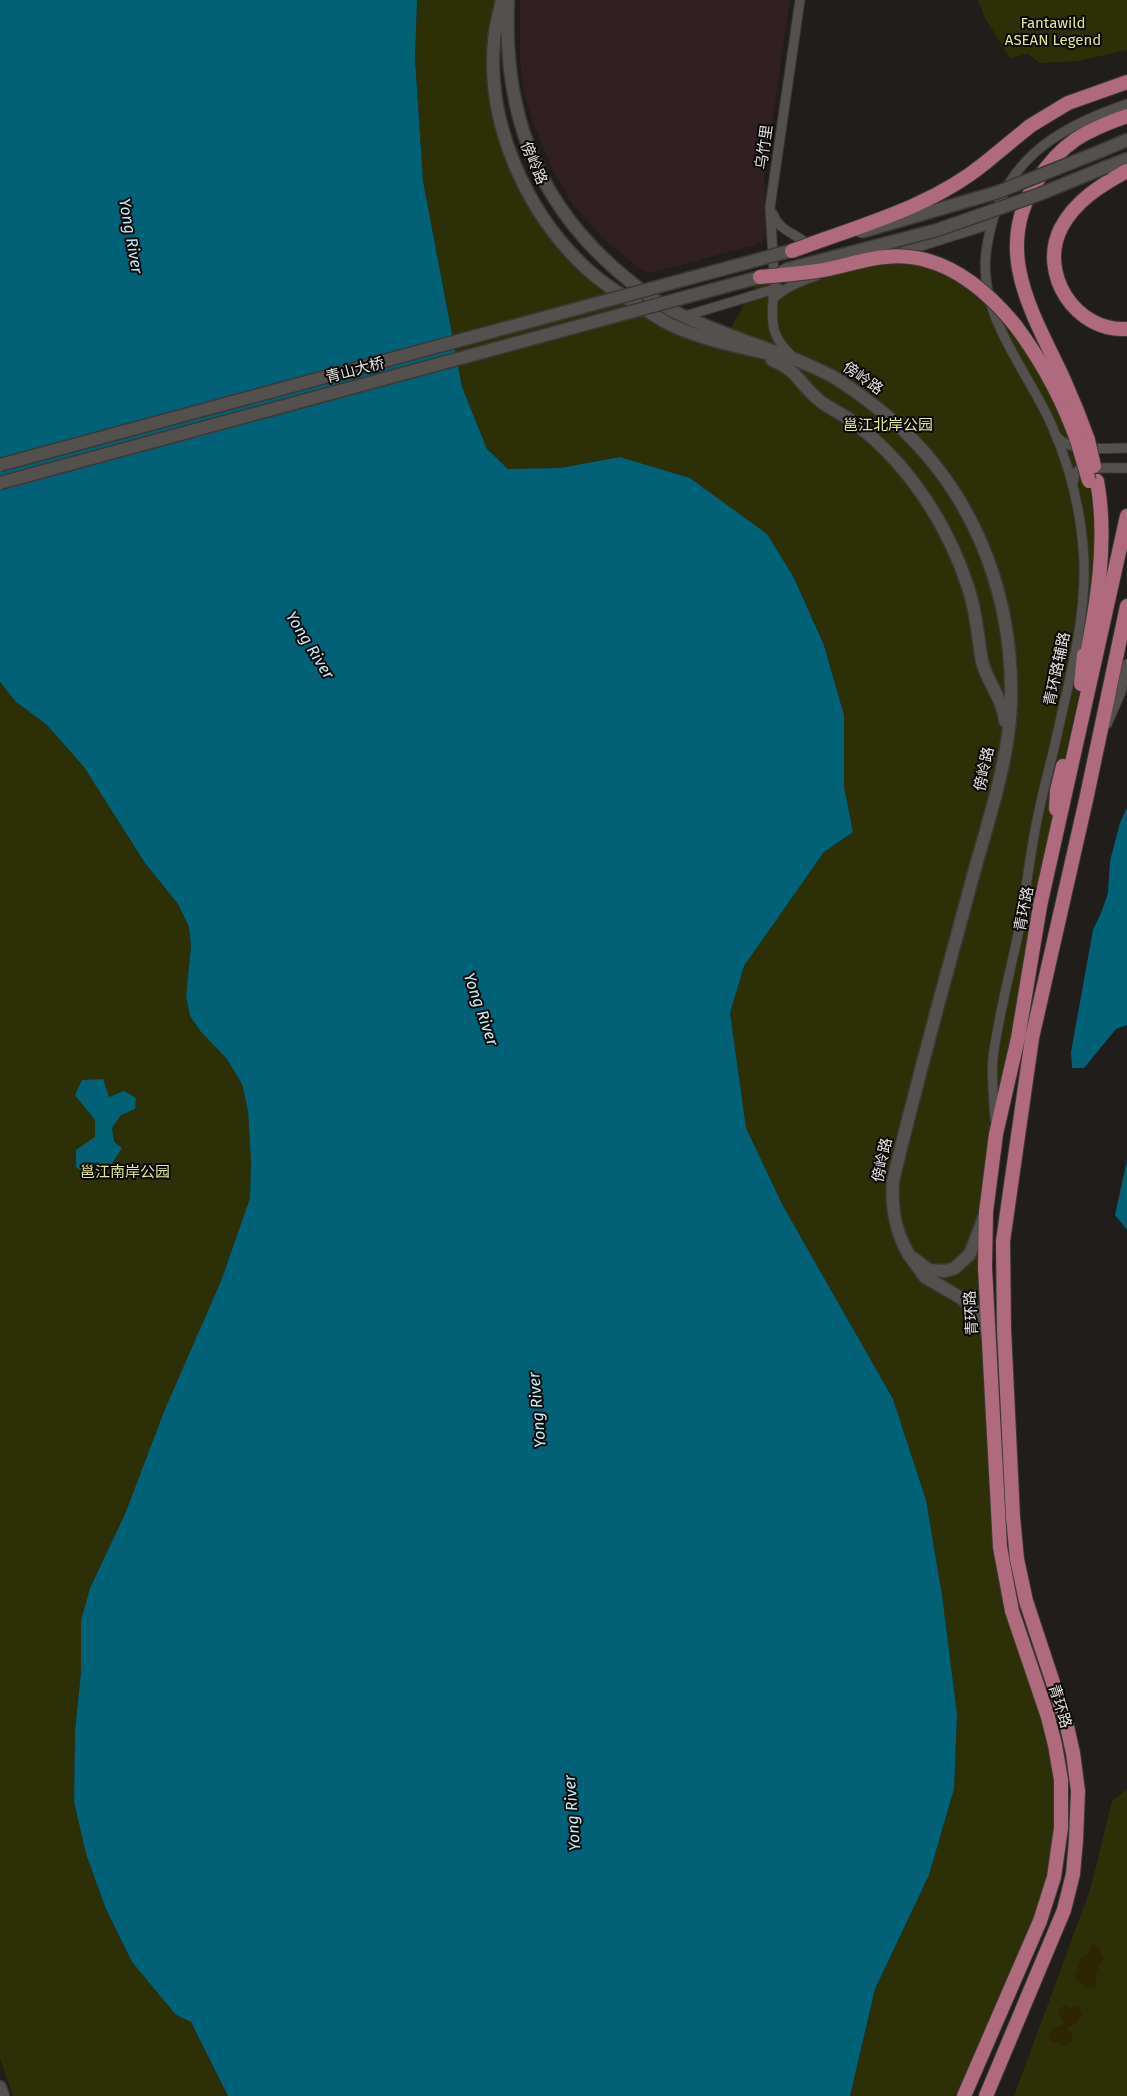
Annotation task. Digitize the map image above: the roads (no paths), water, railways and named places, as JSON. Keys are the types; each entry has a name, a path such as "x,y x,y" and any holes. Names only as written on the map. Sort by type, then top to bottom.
{"main road":[{"path":"792,251 916,205 952,186 1030,126 1068,104 1127,82"},
{"path":"1055,844 1057,791 1081,684 1096,598 1100,564 1101,523 1076,406 1027,302 1017,263 1017,241 1021,216 1030,192 1053,158 1083,134 1127,116"},
{"path":"1127,171 1101,186 1077,205 1061,228 1054,250 1058,283 1063,295 1071,305 1094,322 1108,327 1127,329"},
{"path":"760,276 819,271 885,257 922,260 949,269 978,286 1000,306 1015,325 1047,372 1083,440"},
{"name":"青环路","path":"964,2096 1028,1950 1046,1904 1058,1854 1062,1803 1061,1780 1052,1730 1012,1611 1004,1572 998,1521 985,1268 986,1212 996,1134 1018,1038 1040,906 1127,516"},
{"name":"青环路","path":"986,2096 1047,1956 1064,1910 1073,1874 1078,1791 1072,1746 1028,1608 1017,1559 1013,1517 1003,1258 1004,1227 1032,1038 1127,606"}],"street":[{"name":"傍岭路","path":"502,0 494,41 494,84 501,122 524,185 561,243 606,286 668,324 694,334 796,360"},
{"name":"傍岭路","path":"508,0 508,33 512,82 518,116 528,147 558,207 576,230 600,255 638,287 672,310 831,376 864,398 896,423 923,450 949,482 965,508 982,544 995,581 1005,623 1010,664 1011,698 1007,732 996,791 893,1181 892,1211 899,1235 909,1255 925,1277 961,1298 977,1312 983,1321 989,1338"},
{"name":"乌竹里","path":"796,360 776,337 772,320 775,289 770,207 800,0"},
{"name":"青环路辅路","path":"996,1134 993,1060 1020,924 1037,820 1082,612 1084,564 1073,484 1057,436 1038,398 1006,343 994,317 985,265 986,248 992,224 1009,182 1017,170 1036,151 1060,132 1096,115 1127,104"},
{"name":"青山大桥","path":"0,465 963,203 998,192 1127,140"},
{"name":"青山大桥","path":"0,483 760,276 937,230 1033,197 1127,159"},
{"path":"638,287 925,210 1009,182"},
{"path":"770,207 776,222 782,229 792,232 805,242"},
{"path":"685,316 992,224"},
{"path":"773,299 781,291 804,280"},
{"path":"723,341 775,361 792,370 818,399 849,420 876,443 920,491 934,513 958,561 974,612 982,665 1001,704 1007,732"},
{"path":"1057,436 1065,444 1075,447 1127,448"},
{"path":"1073,484 1075,473 1082,468 1127,468"},
{"path":"1097,748 1121,692 1127,664"},
{"path":"909,1255 929,1270 945,1271 955,1268 970,1254 986,1212"},
{"path":"0,2087 2,2096"}],"water":[{"name":"Yong River","path":"0,0 417,0 415,58 423,181 462,387 487,449 508,469 560,468 620,457 690,478 767,534 794,578 824,645 844,715 844,787 853,832 824,852 744,966 730,1013 746,1128 783,1206 893,1399 926,1500 942,1595 957,1714 954,1789 929,1875 875,1989 850,2096 228,2096 191,2022 176,2015 132,1962 106,1909 86,1854 74,1802 75,1731 81,1672 81,1620 90,1588 125,1514 165,1409 221,1281 250,1198 251,1161 248,1111 242,1084 227,1059 201,1032 190,1016 186,996 191,946 189,927 178,904 145,863 84,767 46,724 16,702 0,682"},
{"path":"1127,807 1127,1025 1116,1029 1084,1068 1072,1068 1071,1052 1093,930 1108,893 1110,861 1120,823"},
{"path":"103,1079 109,1097 124,1091 136,1098 135,1109 121,1115 112,1128 114,1142 122,1148 109,1168 89,1176 76,1167 76,1150 95,1137 95,1120 75,1095 82,1080"},
{"path":"1127,1160 1127,1230 1115,1215"}],"park label":[{"name":"Fantawild ASEAN Legend","path":"1053,32"},
{"name":"邕江北岸公园","path":"888,425"},
{"name":"邕江南岸公园","path":"125,1172"}]}
